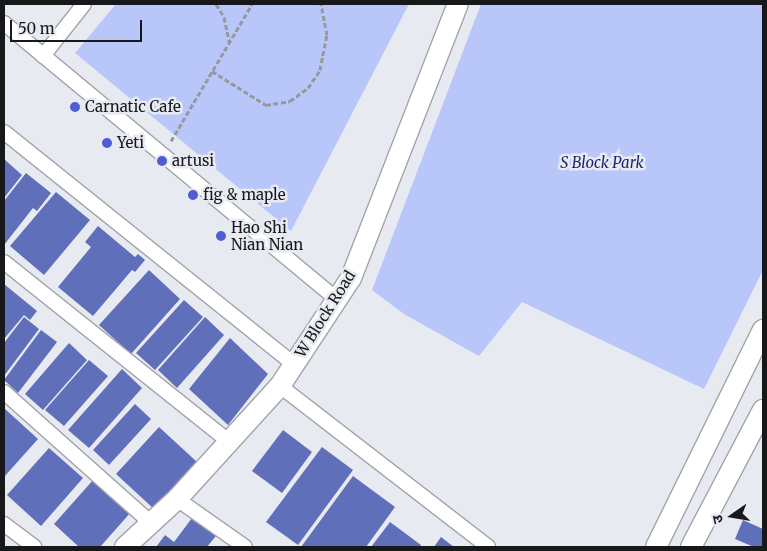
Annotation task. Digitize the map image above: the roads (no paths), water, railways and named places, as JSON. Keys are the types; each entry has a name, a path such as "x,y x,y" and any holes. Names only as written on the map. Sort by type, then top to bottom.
{"street":[{"path":"43,56 84,4"},
{"name":"W Block Road","path":"125,547 178,499 228,441 280,386 351,278 458,4"},
{"path":"4,23 337,299"},
{"path":"4,132 294,364"},
{"path":"4,262 228,441"},
{"path":"656,547 763,330"},
{"path":"280,386 488,547"},
{"path":"4,392 151,523"},
{"path":"691,547 763,410"},
{"path":"178,499 245,547"},
{"path":"4,524 34,547"}],"place":[{"name":"Carnatic Cafe","path":"75,107"},
{"name":"Yeti","path":"107,143"},
{"name":"artusi","path":"162,161"},
{"name":"fig & maple","path":"193,195"},
{"name":"Hao Shi Nian Nian","path":"221,236"}],"park label":[{"name":"S Block Park","path":"602,163"}]}
